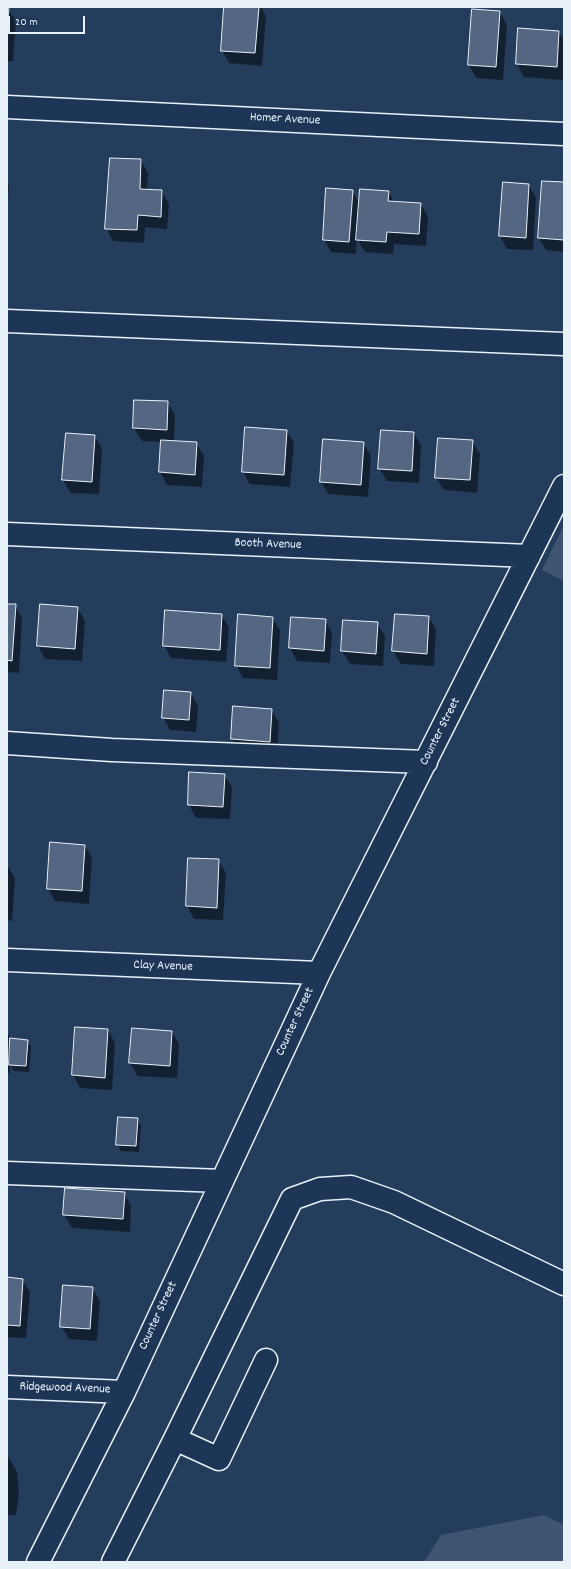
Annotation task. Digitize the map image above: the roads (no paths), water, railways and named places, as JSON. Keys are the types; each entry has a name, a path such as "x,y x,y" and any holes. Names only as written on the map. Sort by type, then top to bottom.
{"street":[{"name":"Homer Avenue","path":"7,107 564,134"},
{"path":"7,321 564,344"},
{"name":"Counter Street","path":"38,1562 124,1392 319,973 564,486"},
{"name":"Booth Avenue","path":"7,534 529,556"},
{"path":"7,743 112,750 426,762"},
{"name":"Clay Avenue","path":"7,960 319,973"},
{"path":"7,1173 222,1181"},
{"path":"113,1562 175,1439 292,1199 320,1189 351,1187 394,1202 564,1284"},
{"path":"175,1439 219,1459 266,1360"},
{"name":"Ridgewood Avenue","path":"7,1387 124,1392"}]}
